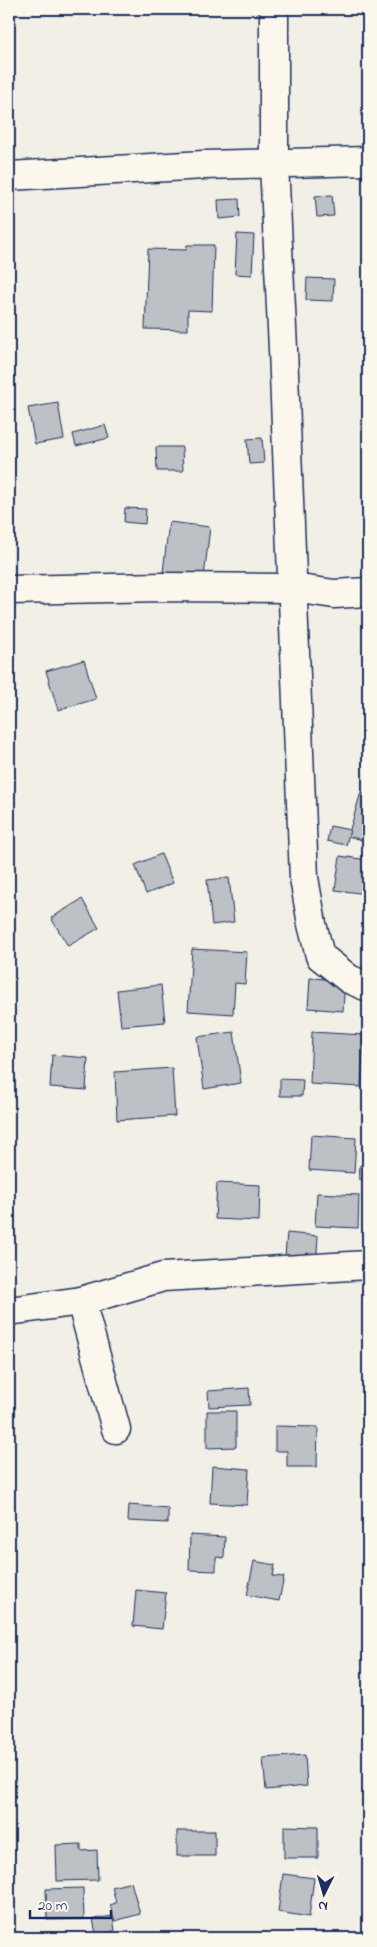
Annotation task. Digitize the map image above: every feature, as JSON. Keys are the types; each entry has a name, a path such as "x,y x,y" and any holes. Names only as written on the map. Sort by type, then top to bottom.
{"street":[{"path":"274,9 274,164 304,878 320,956 349,979 368,987"},
{"path":"9,176 204,165 368,161"},
{"path":"9,590 163,586 293,588 334,594 368,592"},
{"path":"9,1311 82,1301 162,1276 368,1265"},
{"path":"82,1301 116,1429"}],"building":[{"path":"332,195 334,216 317,217 315,196"},
{"path":"239,199 240,217 219,219 218,200"},
{"path":"237,234 254,235 252,275 235,274"},
{"path":"187,245 214,245 212,311 188,310 188,330 145,329 148,249 186,250"},
{"path":"307,278 334,279 333,301 306,300"},
{"path":"58,403 64,439 35,444 28,408"},
{"path":"105,425 109,438 76,446 73,434"},
{"path":"262,438 264,463 249,464 247,439"},
{"path":"156,447 182,447 183,471 157,471"},
{"path":"125,508 146,509 145,524 124,522"},
{"path":"169,522 210,527 204,577 163,572"},
{"path":"84,660 96,699 58,710 46,671"},
{"path":"361,792 368,794 368,842 348,836"},
{"path":"330,826 350,830 346,845 327,841"},
{"path":"161,854 173,883 146,894 135,865"},
{"path":"340,856 368,860 368,894 335,890"},
{"path":"229,878 234,922 212,925 207,880"},
{"path":"82,899 99,928 68,946 51,918"},
{"path":"192,949 247,952 245,984 235,983 233,1014 188,1011"},
{"path":"310,978 345,980 343,1011 308,1008"},
{"path":"161,985 165,1022 121,1026 117,990"},
{"path":"234,1032 241,1083 204,1089 197,1037"},
{"path":"312,1032 364,1035 361,1087 310,1084"},
{"path":"52,1055 88,1058 86,1090 50,1087"},
{"path":"172,1068 175,1116 117,1120 115,1072"},
{"path":"280,1079 303,1080 302,1096 280,1096"},
{"path":"311,1135 356,1138 354,1173 309,1170"},
{"path":"360,1165 368,1166 368,1180 359,1179"},
{"path":"217,1183 260,1185 259,1221 215,1219"},
{"path":"317,1193 359,1195 358,1228 315,1226"},
{"path":"287,1233 318,1236 316,1269 284,1267"},
{"path":"249,1388 250,1405 209,1407 208,1391"},
{"path":"207,1411 236,1411 236,1447 207,1448"},
{"path":"275,1426 318,1427 317,1467 287,1467 287,1451 275,1451"},
{"path":"212,1466 249,1469 247,1505 210,1503"},
{"path":"129,1505 168,1508 168,1523 128,1521"},
{"path":"190,1535 225,1537 224,1558 216,1557 216,1571 189,1570"},
{"path":"254,1561 275,1565 273,1576 284,1577 279,1601 247,1595"},
{"path":"136,1590 166,1593 162,1629 133,1626"},
{"path":"305,1755 307,1786 266,1790 263,1758"},
{"path":"284,1826 318,1827 318,1858 284,1858"},
{"path":"177,1831 215,1831 215,1856 177,1856"},
{"path":"81,1844 81,1851 97,1850 98,1880 57,1881 56,1845"},
{"path":"283,1874 314,1878 309,1917 278,1912"},
{"path":"131,1882 140,1914 115,1921 110,1905 116,1903 112,1887"},
{"path":"83,1888 84,1919 47,1920 46,1889"},
{"path":"113,1916 115,1931 96,1934 93,1919"}]}
